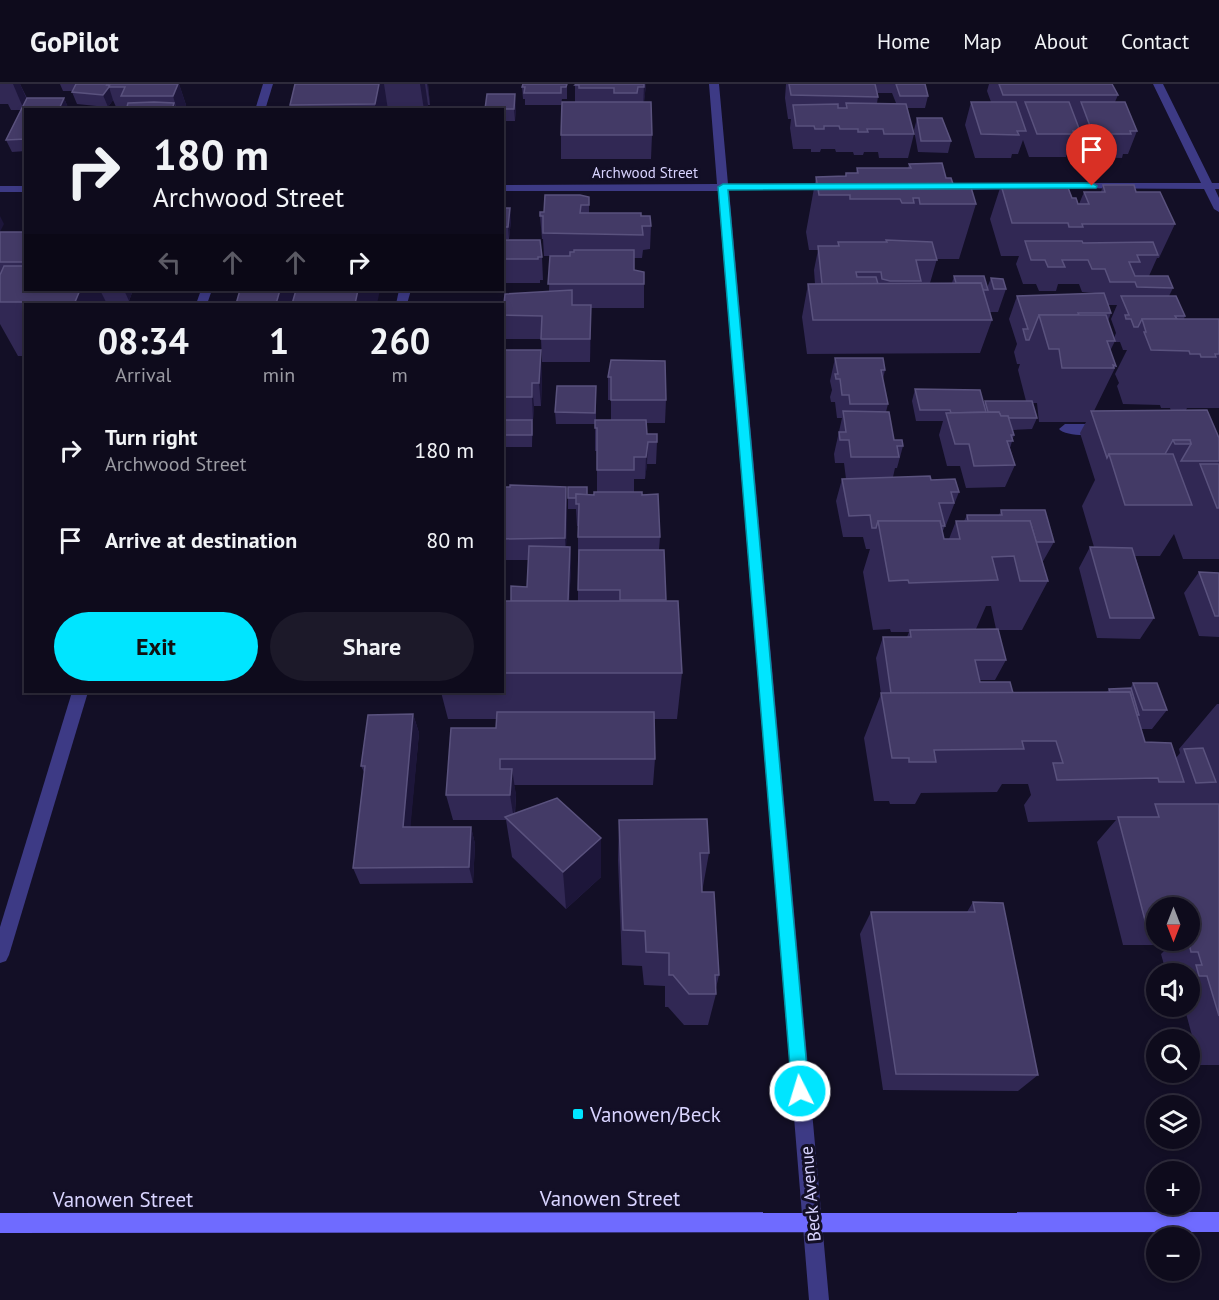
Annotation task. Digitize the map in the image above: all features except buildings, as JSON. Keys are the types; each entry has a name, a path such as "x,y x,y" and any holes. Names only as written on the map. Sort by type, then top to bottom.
{"main road":[{"name":"Vanowen Street","path":"0,1223 1219,1222"}],"street":[{"path":"261,108 268,84"},
{"name":"Beck Avenue","path":"714,84 819,1300"},
{"path":"1158,84 1214,186 1219,209"},
{"path":"936,187 1214,186"},
{"name":"Archwood Street","path":"504,188 842,187"},
{"path":"0,189 24,189"},
{"path":"1065,429 1113,429"},
{"path":"0,955 80,693"}],"place":[{"name":"Vanowen/Beck","path":"578,1114"}],"route":[{"path":"800,1091 723,187 1092,186"}]}
